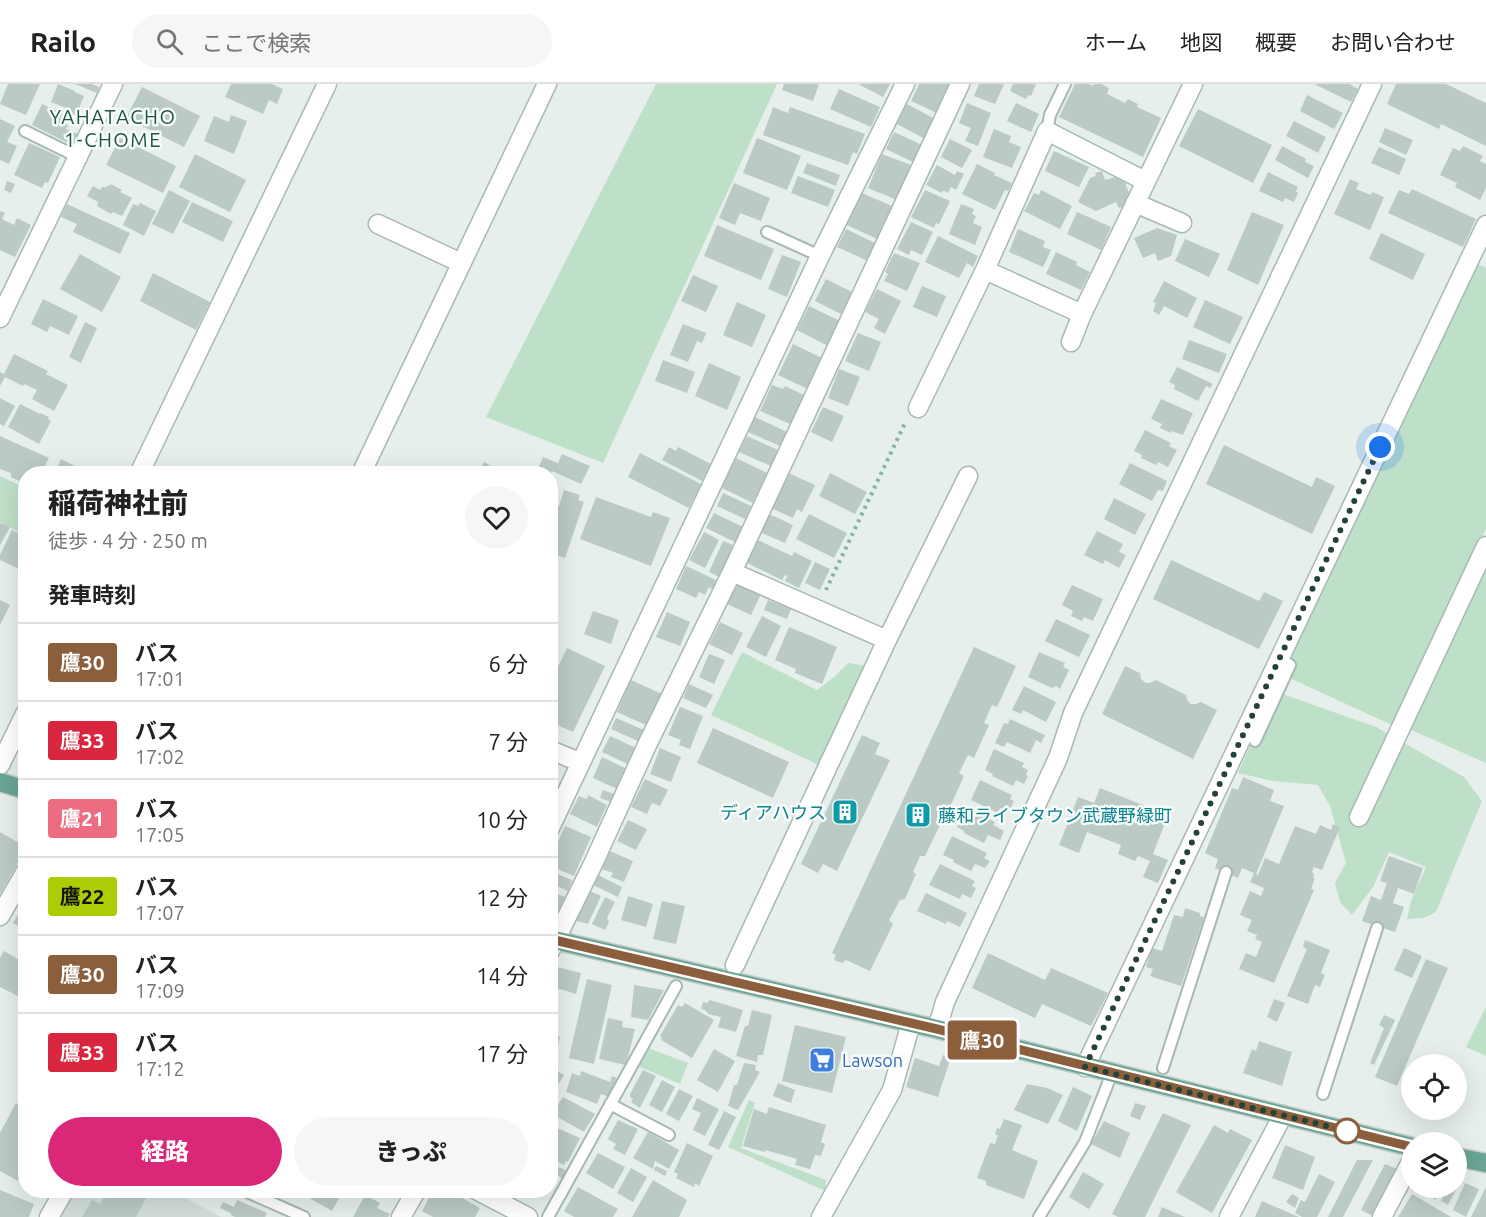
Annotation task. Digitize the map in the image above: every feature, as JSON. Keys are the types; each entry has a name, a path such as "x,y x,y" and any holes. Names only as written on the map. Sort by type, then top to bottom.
{"main road":[{"path":"0,782 18,788"},
{"path":"558,945 937,1029 1401,1144"},
{"path":"1467,1159 1486,1163"}],"street":[{"path":"0,318 113,84"},
{"path":"143,466 327,84"},
{"path":"365,466 547,84"},
{"path":"558,810 820,255 905,84"},
{"path":"558,931 732,572 960,84"},
{"path":"1071,342 1082,314 1193,84"},
{"path":"937,1029 945,1002 1058,758 1073,713 1372,84"},
{"path":"918,408 986,270 1047,131 1145,181"},
{"path":"1135,203 1182,223"},
{"path":"378,224 461,263"},
{"path":"1085,1067 1486,225"},
{"path":"986,270 1082,314"},
{"path":"735,965 968,476"},
{"path":"1359,817 1486,546"},
{"path":"732,572 888,640"},
{"path":"0,765 18,728"},
{"path":"558,753 580,762"},
{"path":"0,916 18,885"},
{"path":"821,1217 892,1090 911,1023"},
{"path":"1229,1217 1283,1115"},
{"path":"1382,1217 1401,1181"},
{"path":"49,1217 60,1198"},
{"path":"401,1217 412,1198"},
{"path":"491,1198 528,1217"}],"lane":[{"path":"1047,131 1050,116 1065,84"},
{"path":"26,131 78,156"},
{"path":"767,232 820,255"},
{"path":"1255,741 1290,665 1279,658"},
{"path":"1163,1068 1226,872"},
{"path":"1323,1094 1377,928"},
{"path":"548,1217 676,986"},
{"path":"1039,1217 1084,1142 1112,1073"},
{"path":"610,1104 669,1135"},
{"path":"261,1198 304,1217"}],"path":[{"path":"817,609 911,410 918,408"}],"shaded area":[{"path":"70,1198 185,1198 221,1217 59,1217"}],"green space":[{"path":"656,84 777,84 603,463 486,417"},
{"path":"1477,264 1486,268 1486,529 1394,726 1281,674"},
{"path":"0,476 18,485 18,531 0,522"},
{"path":"1486,564 1486,763 1409,729"},
{"path":"742,652 817,690 848,663 866,666 819,765 711,715"},
{"path":"1274,691 1376,727 1464,777 1482,801 1436,912 1423,918 1407,919 1411,901 1426,867 1389,852 1373,887 1352,915 1340,902 1335,883 1346,863 1330,806 1318,785 1273,781 1238,773"},
{"path":"1486,1007 1486,1056 1466,1047"},
{"path":"648,1048 688,1063 680,1084 638,1066"},
{"path":"749,1100 755,1103 741,1148 826,1180 825,1191 728,1147"}],"building":[{"path":"8,84 40,84 26,115 0,104"},
{"path":"58,84 84,96 76,115 69,113 71,110 51,102"},
{"path":"75,84 92,84 99,87 97,93"},
{"path":"231,84 272,84 283,89 277,104 269,100 263,114 225,97"},
{"path":"784,84 819,84 813,101 782,90"},
{"path":"858,84 890,84 883,97"},
{"path":"919,84 950,84 937,113 911,101"},
{"path":"979,84 1004,84 995,104 974,96"},
{"path":"1013,84 1036,84 1031,96 1028,95 1026,99 1010,91"},
{"path":"1075,84 1093,86 1101,84 1109,88 1107,94 1125,103 1128,99 1138,104 1137,107 1161,118 1143,157 1059,117"},
{"path":"1314,84 1349,84 1358,89 1351,102"},
{"path":"1396,84 1446,84 1486,103 1486,146 1441,124 1439,129 1387,104"},
{"path":"142,87 200,116 184,147 126,118"},
{"path":"839,89 880,107 871,127 830,109"},
{"path":"1307,95 1343,113 1334,129 1300,111"},
{"path":"967,103 991,113 978,146 965,141 971,128 959,123"},
{"path":"1016,103 1039,114 1031,132 1007,121"},
{"path":"42,104 66,115 62,122 68,125 66,129 78,134 72,145 32,125"},
{"path":"907,104 935,119 925,139 897,124"},
{"path":"773,107 788,113 790,107 865,134 857,154 853,152 848,165 763,135"},
{"path":"1198,109 1272,145 1253,183 1179,146"},
{"path":"231,115 247,121 234,154 204,141 214,116 229,122"},
{"path":"0,119 15,126 7,142 17,146 9,164 0,160"},
{"path":"1294,121 1326,137 1318,153 1286,136"},
{"path":"1385,128 1413,140 1406,155 1379,142"},
{"path":"994,129 1011,136 1009,142 1021,147 1012,168 983,157"},
{"path":"894,132 922,145 913,162 886,149"},
{"path":"120,138 176,166 163,193 106,165"},
{"path":"757,138 801,156 787,190 743,173"},
{"path":"950,139 972,150 962,168 941,157"},
{"path":"29,143 60,157 48,183 45,182 42,188 14,175"},
{"path":"1282,146 1314,166 1308,178 1275,160"},
{"path":"1463,146 1483,156 1480,161 1486,164 1486,188 1480,200 1455,187 1457,183 1440,175 1453,148 1460,151"},
{"path":"1379,147 1406,159 1399,175 1371,163"},
{"path":"1054,151 1089,167 1079,187 1045,171"},
{"path":"195,154 246,180 230,212 179,187"},
{"path":"882,154 911,165 897,200 868,188"},
{"path":"807,163 840,175 836,186 803,173"},
{"path":"977,164 1012,183 1008,191 1005,190 995,210 962,194"},
{"path":"937,165 955,175 957,171 964,174 956,190 951,187 948,193 943,190 942,193 926,185"},
{"path":"1102,171 1105,180 1116,177 1124,180 1129,193 1122,207 1119,208 1116,202 1096,211 1078,202 1090,178"},
{"path":"1268,172 1298,187 1294,202 1285,198 1283,202 1259,191"},
{"path":"798,176 835,190 828,207 791,193"},
{"path":"1350,179 1359,183 1356,189 1384,197 1370,230 1334,214"},
{"path":"7,181 15,184 11,193 4,190"},
{"path":"734,183 770,198 761,221 740,213 735,225 719,218"},
{"path":"111,184 132,198 122,216 113,212 111,214 97,206 98,202 87,196 93,186 100,190"},
{"path":"1412,189 1476,219 1463,247 1388,213 1399,190 1409,194"},
{"path":"169,190 190,201 173,234 152,224"},
{"path":"925,190 950,201 939,224 936,223 934,228 911,217"},
{"path":"1041,190 1072,206 1060,229 1024,211 1034,193 1039,195"},
{"path":"862,193 894,207 879,240 847,225"},
{"path":"192,202 233,221 223,242 182,222"},
{"path":"140,203 156,211 144,236 123,225 133,204 138,206"},
{"path":"67,204 130,233 120,254 73,232 77,224 61,217"},
{"path":"961,204 974,209 972,214 976,216 973,223 982,227 975,245 949,234"},
{"path":"0,211 5,213 2,219 14,225 17,218 31,225 15,257 0,250"},
{"path":"1077,212 1111,227 1101,250 1067,234"},
{"path":"1252,212 1284,225 1258,285 1227,270"},
{"path":"911,222 933,232 922,255 911,250 909,255 897,249"},
{"path":"717,225 774,249 761,280 704,256"},
{"path":"1157,228 1177,235 1171,256 1158,261 1155,253 1143,258 1134,238"},
{"path":"846,229 877,244 868,261 837,247"},
{"path":"1018,229 1045,241 1043,247 1051,250 1043,267 1009,252"},
{"path":"1381,233 1425,254 1413,280 1369,259"},
{"path":"938,236 978,256 973,267 967,263 959,278 925,262"},
{"path":"1185,239 1220,254 1209,277 1175,261"},
{"path":"1056,252 1077,262 1076,265 1090,272 1081,290 1046,274"},
{"path":"894,253 920,263 907,291 884,281 888,274 885,272"},
{"path":"80,254 121,277 102,312 60,289"},
{"path":"782,255 801,262 787,297 768,289"},
{"path":"153,273 210,302 196,330 140,301"},
{"path":"693,275 718,286 706,312 681,301"},
{"path":"826,279 852,292 841,314 815,301"},
{"path":"1164,281 1197,298 1187,318 1164,306 1159,315 1153,311 1156,303 1153,302"},
{"path":"922,286 946,296 937,317 913,307"},
{"path":"877,289 901,301 885,334 874,328 879,319 865,312"},
{"path":"43,299 78,316 69,335 50,326 47,332 31,324"},
{"path":"1205,300 1243,317 1230,344 1193,327"},
{"path":"737,302 766,315 752,347 723,335"},
{"path":"809,306 840,321 828,346 797,330"},
{"path":"85,322 97,328 81,363 69,357"},
{"path":"683,324 706,333 702,343 697,341 688,362 670,355"},
{"path":"858,333 881,342 869,371 845,361"},
{"path":"1189,340 1227,354 1219,373 1182,359"},
{"path":"793,344 822,358 808,389 778,375"},
{"path":"14,354 48,371 46,374 68,385 54,411 32,399 37,390 5,377 0,386 0,372 4,374"},
{"path":"663,360 695,372 687,393 655,381"},
{"path":"709,363 741,377 727,410 695,396"},
{"path":"1177,367 1213,384 1210,388 1206,386 1198,401 1174,389 1175,385 1169,382"},
{"path":"839,369 860,377 848,406 828,398"},
{"path":"772,385 783,389 785,386 804,395 790,424 760,411"},
{"path":"0,398 15,406 4,426 0,424"},
{"path":"1161,399 1193,413 1183,435 1160,428 1162,424 1151,419"},
{"path":"20,404 49,417 51,421 39,444 8,427"},
{"path":"823,407 844,416 832,442 811,432"},
{"path":"755,417 787,432 780,446 748,432"},
{"path":"1145,430 1171,443 1169,446 1177,450 1168,467 1158,462 1156,465 1141,458 1142,455 1134,451"},
{"path":"0,436 49,458 45,466 18,466 18,480 11,477 11,473 0,469"},
{"path":"747,436 778,450 771,466 739,452"},
{"path":"1224,445 1312,487 1316,477 1335,486 1312,534 1206,484"},
{"path":"669,447 676,451 678,447 711,464 702,481 662,460"},
{"path":"640,453 701,484 689,508 628,477"},
{"path":"562,454 590,466 581,484 558,474 558,466 539,466 543,457 558,463"},
{"path":"736,458 767,473 753,503 722,488"},
{"path":"61,459 75,466 58,466"},
{"path":"1130,463 1167,481 1163,491 1158,490 1152,501 1119,484"},
{"path":"788,473 815,485 802,512 797,509 793,518 771,508"},
{"path":"830,473 867,492 855,514 819,496"},
{"path":"564,490 580,495 578,500 584,502 565,558 558,556 559,506"},
{"path":"723,493 751,506 745,519 717,506"},
{"path":"596,497 651,517 653,512 670,518 651,566 580,539"},
{"path":"1114,498 1146,514 1135,535 1104,519"},
{"path":"714,513 743,527 735,542 706,528"},
{"path":"769,514 793,525 785,543 760,532"},
{"path":"809,514 847,533 834,558 796,539"},
{"path":"0,523 10,527 0,545"},
{"path":"12,530 18,533 18,568 0,560 0,555"},
{"path":"1097,531 1123,544 1119,552 1126,555 1119,568 1105,560 1103,564 1084,555"},
{"path":"704,532 719,540 705,568 689,560"},
{"path":"723,541 733,545 720,577 709,572"},
{"path":"755,541 760,541 792,556 794,552 812,561 799,588 785,581 787,576 785,575 782,580 747,563 751,555 748,554"},
{"path":"1171,560 1259,601 1264,592 1283,601 1259,649 1153,599"},
{"path":"815,562 830,569 820,590 805,583"},
{"path":"686,566 716,580 712,589 709,587 705,595 699,592 696,598 676,589"},
{"path":"737,585 761,594 751,615 727,604"},
{"path":"1072,585 1103,599 1093,621 1084,617 1082,621 1071,616 1073,611 1062,605"},
{"path":"0,600 10,605 0,625"},
{"path":"768,600 791,609 787,619 764,610"},
{"path":"593,611 619,620 611,644 584,634"},
{"path":"667,612 690,622 680,646 656,637"},
{"path":"762,616 781,626 766,657 746,647"},
{"path":"1056,619 1090,635 1079,657 1045,641"},
{"path":"720,622 743,633 732,655 709,644"},
{"path":"789,627 837,647 822,684 795,673 796,669 775,660"},
{"name":"藤和ライブタウン武蔵野緑町","path":"974,647 1016,666 997,707 992,705 984,723 989,725 974,758 968,755 959,773 964,776 950,807 945,805 936,823 940,825 925,856 920,856 913,872 916,874 905,899 900,900 889,920 893,924 870,971 846,960 842,963 834,960 836,955 832,953"},
{"path":"567,648 605,666 573,732 558,725 558,667"},
{"path":"1039,652 1065,663 1063,667 1069,670 1060,689 1056,686 1052,688 1028,677"},
{"path":"709,654 725,660 714,684 699,677"},
{"path":"1125,666 1140,673 1141,679 1146,683 1156,680 1186,695 1191,704 1201,702 1217,710 1193,759 1102,714"},
{"path":"631,680 662,694 648,726 617,712"},
{"path":"689,684 713,695 706,708 683,698"},
{"path":"1024,686 1056,702 1046,722 1023,710 1021,714 1012,710"},
{"path":"680,707 703,716 690,749 679,745 681,740 668,735"},
{"path":"616,718 644,730 638,741 611,729"},
{"path":"1010,719 1045,735 1041,743 1036,740 1030,753 1007,742 1004,747 995,743 1004,723 1008,724"},
{"path":"713,728 789,762 773,798 697,763"},
{"name":"ディアハウス","path":"862,735 880,743 875,754 890,760 837,871 823,864 818,873 801,864"},
{"path":"610,736 636,748 630,765 602,752"},
{"path":"660,748 681,757 671,782 650,774"},
{"path":"994,749 1024,763 1022,767 1028,770 1026,775 1028,776 1024,784 1016,780 1013,786 985,770"},
{"path":"602,757 627,769 617,789 593,778"},
{"path":"1243,777 1274,790 1270,801 1284,806 1256,874 1258,875 1265,858 1279,864 1295,826 1316,834 1320,825 1331,830 1333,824 1340,827 1322,870 1314,867 1312,872 1315,878 1311,889 1314,890 1274,983 1239,969 1246,953 1256,957 1262,942 1255,939 1257,935 1247,931 1252,920 1240,915 1250,891 1261,896 1264,888 1250,882 1254,873 1242,868 1238,878 1215,868 1218,859 1205,853 1232,788 1238,790"},
{"path":"645,779 668,790 660,806 652,803 647,814 631,807"},
{"path":"980,780 1012,795 1010,799 1014,801 1009,812 1000,808 998,813 971,800"},
{"path":"1100,788 1168,815 1153,854 1168,860 1158,883 1143,877 1150,861 1138,856 1135,861 1118,854 1121,845 1087,832 1079,853 1059,845 1078,797 1094,803"},
{"path":"603,790 614,794 611,802 600,798"},
{"path":"588,795 607,805 597,827 570,814 579,796 587,799"},
{"path":"967,808 995,822 993,825 1004,831 1000,840 988,835 984,843 957,827"},
{"path":"628,820 647,829 636,850 617,841"},
{"path":"565,826 591,837 574,876 558,869 558,842"},
{"path":"0,832 18,842 18,863 0,894"},
{"path":"952,836 987,853 984,858 990,861 985,868 975,864 971,871 943,855"},
{"path":"610,851 633,861 624,882 611,877 613,873 602,869"},
{"path":"1389,856 1423,868 1414,894 1398,888 1393,903 1404,907 1395,932 1362,921 1371,896 1381,900 1387,883 1380,881"},
{"path":"940,864 975,881 972,886 976,888 971,898 962,894 960,899 929,885"},
{"path":"558,874 572,880 568,891 558,887"},
{"path":"598,875 622,887 618,897 593,885"},
{"path":"590,891 601,896 588,924 576,921"},
{"path":"926,893 967,913 960,927 947,921 946,924 917,911"},
{"path":"558,894 565,897 558,912"},
{"path":"628,896 653,904 646,927 621,920"},
{"path":"605,897 615,902 607,918 609,922 605,930 592,924"},
{"path":"662,901 685,906 676,944 653,939"},
{"path":"1185,908 1200,913 1200,916 1204,917 1181,986 1150,976 1153,969 1146,967 1152,948 1162,951 1174,915 1183,917"},
{"path":"18,915 18,926 13,923"},
{"path":"1305,940 1330,950 1321,973 1325,975 1320,987 1315,985 1308,1004 1287,996 1307,949 1303,947"},
{"path":"1404,948 1422,956 1412,978 1394,970"},
{"path":"4,951 18,959 18,996 0,987 0,958"},
{"path":"988,953 1045,980 1051,968 1108,993 1091,1026 1042,1004 1035,1018 972,988"},
{"path":"1426,959 1448,968 1411,1054 1401,1054 1401,1077 1397,1086 1375,1077"},
{"path":"558,967 581,973 576,994 558,988"},
{"path":"587,979 612,985 594,1064 569,1058"},
{"path":"634,985 664,990 648,1020 631,1017"},
{"path":"1274,999 1285,1003 1277,1022 1267,1017"},
{"path":"710,1000 743,1010 736,1032 718,1027 721,1017 708,1014 701,1009 703,1002 707,1003"},
{"path":"685,1003 714,1020 692,1058 661,1040 660,1036 678,1005 682,1007"},
{"path":"752,1010 772,1015 763,1055 758,1055 757,1062 736,1056"},
{"path":"1384,1015 1395,1020 1374,1065 1370,1063 1384,1028 1379,1025"},
{"path":"608,1018 623,1021 622,1027 635,1029 626,1065 599,1059"},
{"path":"795,1025 846,1037 832,1093 782,1081"},
{"path":"1259,1041 1292,1052 1282,1086 1243,1073 1252,1049 1256,1051"},
{"path":"714,1049 735,1061 718,1092 697,1080"},
{"path":"943,1055 951,1057 938,1097 906,1087 915,1058 939,1066"},
{"path":"744,1063 756,1065 755,1070 760,1072 738,1110 728,1106"},
{"path":"643,1070 656,1076 640,1108 631,1102 633,1099 630,1094"},
{"path":"581,1071 610,1082 612,1076 617,1078 609,1097 601,1094 597,1104 566,1092 572,1073 580,1076"},
{"path":"558,1072 564,1075 558,1085"},
{"path":"662,1080 675,1087 662,1112 649,1105"},
{"path":"778,1083 795,1090 791,1103 773,1096"},
{"path":"1027,1084 1047,1088 1063,1095 1048,1124 1014,1110"},
{"path":"1073,1087 1092,1096 1077,1131 1058,1121"},
{"path":"679,1089 693,1096 679,1121 666,1114"},
{"path":"563,1097 595,1114 584,1132 558,1117 558,1105"},
{"path":"697,1098 719,1109 705,1136 693,1130 701,1113 692,1109"},
{"path":"16,1103 18,1104 18,1181 0,1171 0,1133"},
{"path":"1135,1103 1146,1106 1140,1120 1130,1116"},
{"path":"769,1107 826,1125 821,1142 825,1144 821,1156 815,1155 810,1169 795,1165 797,1159 743,1146 754,1109 767,1114"},
{"path":"724,1111 736,1117 719,1150 708,1145"},
{"path":"1163,1113 1191,1125 1145,1217 1118,1217 1112,1214"},
{"path":"1004,1119 1022,1125 1012,1150 1038,1161 1024,1199 986,1185 986,1181 977,1178 990,1143 995,1144 998,1135 995,1135 997,1128 1000,1129"},
{"path":"618,1120 638,1129 625,1155 613,1149 616,1144 608,1139"},
{"path":"1104,1121 1130,1133 1120,1158 1091,1144"},
{"path":"1214,1125 1228,1133 1230,1129 1252,1140 1212,1213 1176,1192"},
{"path":"558,1128 580,1138 568,1162 566,1161 564,1165 558,1162"},
{"path":"648,1132 679,1150 669,1169 655,1161 653,1169 633,1158"},
{"path":"687,1143 713,1156 699,1186 695,1183 694,1187 676,1178 678,1174 674,1172"},
{"path":"1285,1145 1315,1157 1303,1190 1272,1178"},
{"path":"598,1153 625,1167 613,1189 586,1173"},
{"path":"1357,1160 1373,1160 1343,1217 1328,1217"},
{"path":"1385,1164 1397,1169 1373,1216 1361,1210"},
{"path":"656,1166 667,1171 665,1176 654,1170"},
{"path":"559,1167 567,1171 562,1178 558,1176"},
{"path":"631,1168 647,1177 633,1202 617,1193"},
{"path":"1083,1172 1104,1184 1089,1209 1069,1197"},
{"path":"1319,1174 1335,1182 1317,1217 1302,1217 1295,1213 1301,1200 1305,1202"},
{"path":"653,1180 687,1200 679,1217 632,1217"},
{"path":"1467,1184 1479,1189 1466,1217 1453,1210 1458,1198 1467,1198"},
{"path":"578,1187 618,1209 613,1217 574,1217 564,1211"},
{"path":"1486,1187 1486,1217 1471,1217"},
{"path":"0,1190 34,1204 29,1217 0,1217"},
{"path":"1292,1194 1299,1198 1295,1208 1286,1202"},
{"path":"104,1198 146,1198 136,1217 82,1217 92,1200 100,1204"},
{"path":"309,1198 339,1198 332,1211"},
{"path":"363,1198 371,1198 380,1203 377,1208 390,1214 388,1217 353,1217"},
{"path":"429,1198 462,1198 480,1208 475,1217 433,1217 422,1211"},
{"path":"1410,1198 1419,1198 1451,1217 1398,1217"},
{"path":"1442,1198 1452,1198 1448,1205 1441,1201"},
{"path":"237,1200 267,1213 265,1217 235,1217 220,1208 223,1202 234,1207"},
{"path":"1262,1201 1299,1217 1255,1217"},
{"path":"1162,1207 1185,1217 1158,1217"}],"bus line":[{"name":"鷹30","path":"558,941 937,1029 1401,1144"}],"place":[{"name":"ディアハウス","path":"845,812"},
{"name":"藤和ライブタウン武蔵野緑町","path":"918,815"},
{"name":"Lawson","path":"822,1060"}],"district":[{"name":"YAHATACHO 1-CHOME","path":"113,128"}],"route":[{"path":"1347,1131 1085,1067 1380,447"}]}
